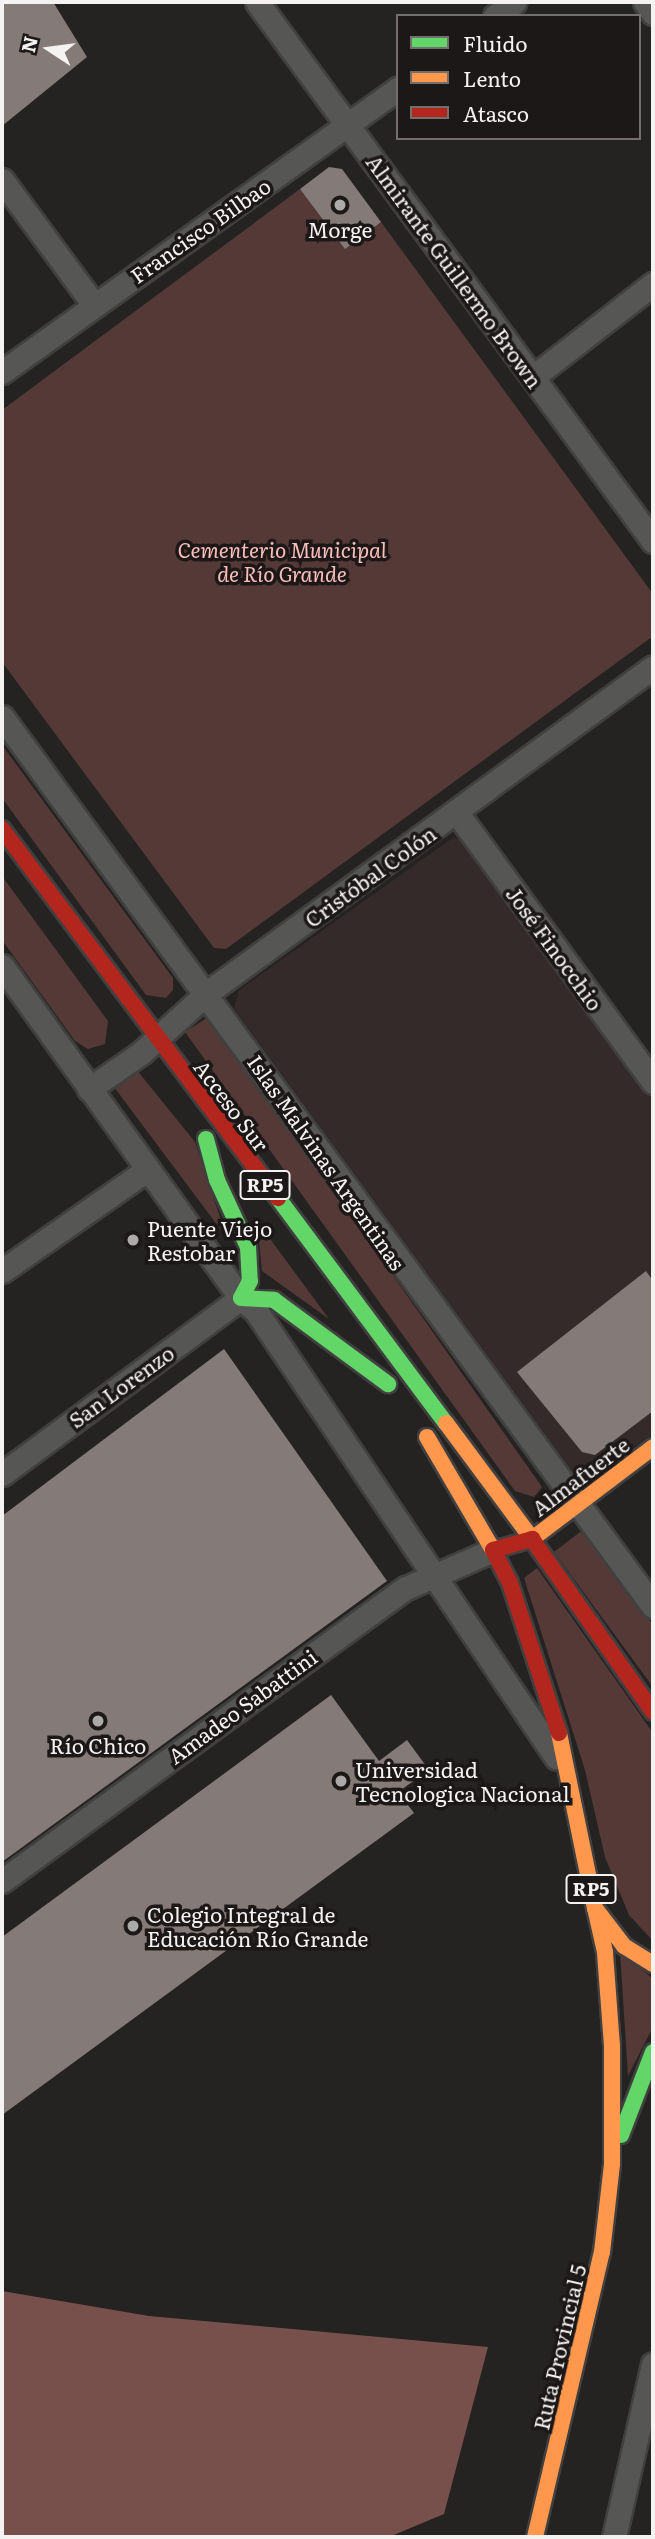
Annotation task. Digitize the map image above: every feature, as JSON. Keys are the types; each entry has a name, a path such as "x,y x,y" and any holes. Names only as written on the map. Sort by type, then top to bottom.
{"main road":[{"name":"Acceso Sur","path":"2,829 145,1049 531,1539"},
{"name":"Acceso Sur","path":"237,1181 202,1133 217,1180 248,1247 250,1281 240,1298"},
{"path":"240,1298 274,1300 392,1389 349,1330"},
{"name":"RP5","path":"413,1417 510,1583 573,1788 594,1908 624,1947 653,1964"},
{"name":"Almafuerte","path":"531,1539 653,1447"},
{"path":"493,1550 531,1539"},
{"name":"RP5","path":"531,1539 653,1712"},
{"name":"Ruta Provincial 5","path":"535,2537 602,2252 612,2164 612,2046 604,1952 594,1908"},
{"name":"Ruta Provincial 5","path":"612,2164 653,2052"}],"street":[{"name":"Almirante Guillermo Brown","path":"257,2 653,541"},
{"path":"498,14 514,2"},
{"path":"645,2 653,13"},
{"name":"Francisco Bilbao","path":"2,372 396,89"},
{"path":"2,180 94,305"},
{"path":"533,377 653,284"},
{"name":"Cristóbal Colón","path":"89,1089 145,1049 207,993 457,813 653,667"},
{"name":"Islas Malvinas Argentinas","path":"2,717 207,993 437,1317 579,1502 653,1606"},
{"name":"José Finocchio","path":"457,813 651,1073"},
{"path":"2,966 240,1298 256,1311 435,1574 573,1788"},
{"path":"2,1271 148,1169"},
{"name":"San Lorenzo","path":"5,1465 240,1298"},
{"name":"Amadeo Sabattini","path":"2,1881 346,1630 435,1574 493,1550"},
{"path":"614,2537 653,2364"}],"shaded area":[{"path":"454,837 466,843 653,1093 653,1434 586,1478 573,1472 234,1009 239,990"},
{"path":"2,2291 149,2316 488,2347 444,2514 389,2537 2,2537"}],"green space":[{"name":"Cementerio Municipal de Río Grande","path":"300,189 381,222 653,594 653,636 226,949 214,948 2,662 2,410"},
{"path":"2,745 173,978 173,990 166,998 146,995 2,798"},
{"path":"2,876 108,1021 105,1044 88,1049 75,1041 2,940"},
{"path":"210,1016 542,1487 534,1497 515,1491 185,1032"},
{"path":"136,1069 195,1142 227,1238 114,1087"},
{"path":"257,1221 329,1319 262,1271"},
{"path":"580,1532 591,1538 653,1625 653,1687 554,1552"},
{"path":"537,1568 653,1733 653,1941 629,1915 605,1857 585,1770 524,1578"},
{"path":"620,1951 653,1979 653,2027 628,2076"}],"building":[{"path":"2,2 53,2 87,57 2,126"},
{"name":"Morge","path":"329,167 342,169 381,222 345,249 300,189"},
{"path":"646,1271 653,1281 653,1411 595,1455 582,1452 517,1372"},
{"name":"Río Chico","path":"224,1349 387,1581 2,1862 2,1516"},
{"path":"331,1695 379,1761 407,1740 429,1770 398,1792 414,1813 2,2115 2,1937"}],"traffic: fast":[{"path":"206,1139 217,1180 248,1247 250,1281 241,1298"},
{"path":"278,1198 446,1423"},
{"path":"241,1298 274,1300 388,1384"},
{"path":"621,2135 653,2052"}],"traffic: slow":[{"path":"446,1423 532,1539"},
{"path":"427,1437 493,1550"},
{"path":"532,1539 653,1447"},
{"path":"559,1733 595,1908 624,1946 653,1964"},
{"path":"535,2537 602,2252 612,2164 612,2046 605,1952 595,1908"}],"traffic: jam":[{"path":"2,829 278,1198"},
{"path":"559,1733 510,1583 493,1550 532,1539 653,1712"}],"place":[{"name":"Morge","path":"340,205"},
{"name":"Puente Viejo Restobar","path":"133,1240"},
{"name":"Río Chico","path":"98,1721"},
{"name":"Universidad Tecnologica Nacional","path":"341,1781"},
{"name":"Colegio Integral de Educación Río Grande","path":"133,1926"}]}
